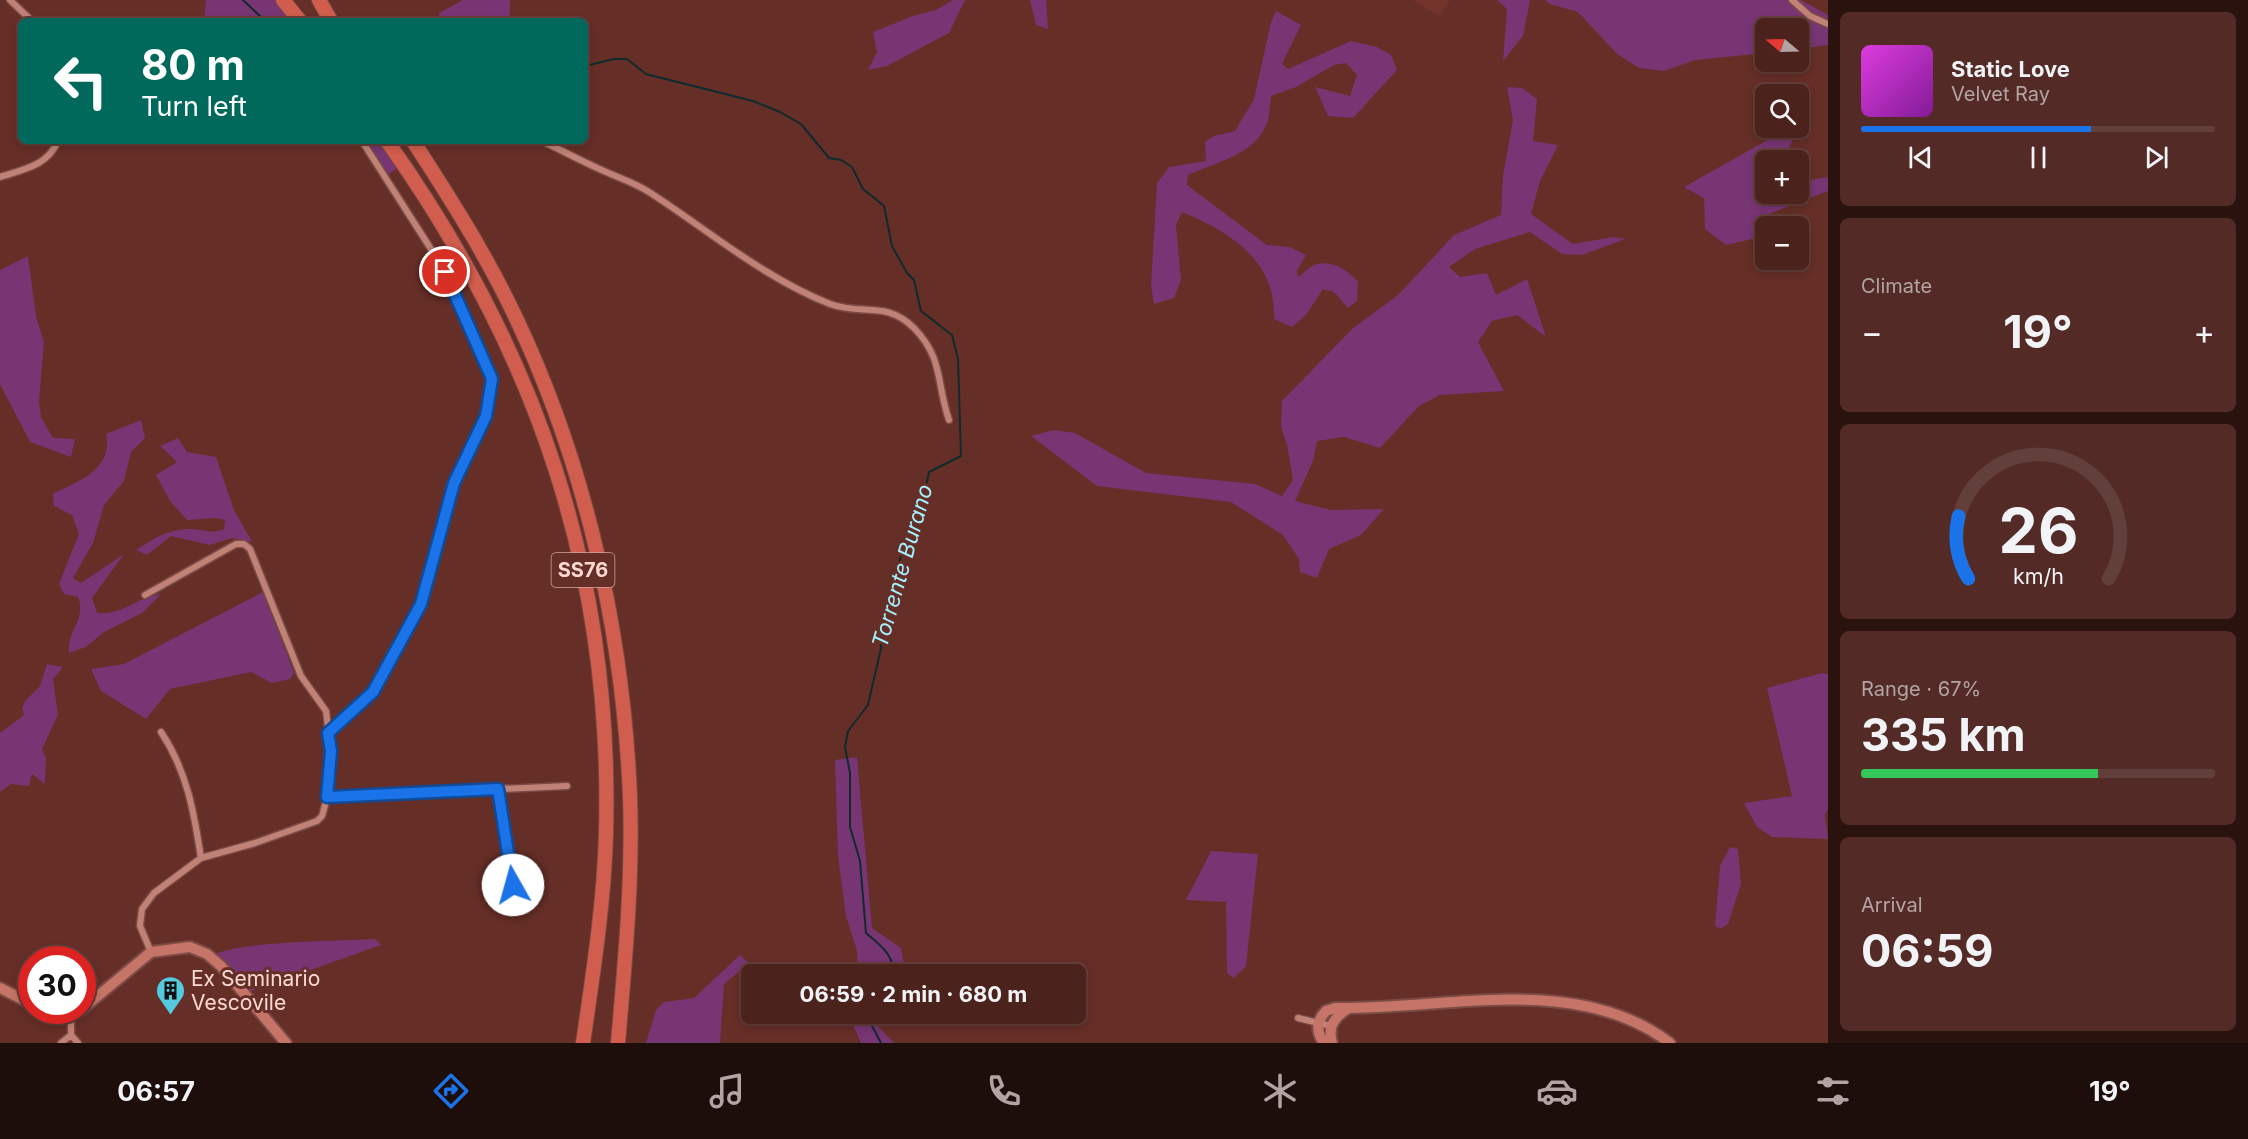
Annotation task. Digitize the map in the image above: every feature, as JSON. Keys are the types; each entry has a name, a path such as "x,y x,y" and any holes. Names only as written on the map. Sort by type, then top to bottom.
{"highway":[{"path":"283,0 297,18"},
{"path":"319,0 329,18"},
{"name":"SS76","path":"389,144 446,228 498,323 531,396 558,473 573,525 590,607 602,692 605,749 606,834 602,889 583,1043"},
{"name":"SS76","path":"415,144 466,224 529,346 569,451 585,503 608,600 622,697 630,795 628,928 618,1043"}],"main road":[{"path":"96,996 151,952 190,947 207,954 221,966 286,1043"},
{"path":"0,988 18,997"},
{"path":"1324,1043 1318,1031 1318,1024 1326,1011 1349,1008 1540,1001 1580,1004 1624,1016 1649,1027 1670,1043"},
{"path":"1332,1043 1331,1026 1337,1015 1349,1008"}],"street":[{"path":"10,0 29,18"},
{"path":"1792,0 1810,16 1828,24"},
{"path":"0,177 42,164 54,151 57,144"},
{"path":"328,733 373,692 421,604 454,483 486,416 492,379 445,272 364,144"},
{"path":"548,144 647,191 715,238 806,294 850,309 873,308 897,315 914,328 931,350 938,366 949,420"},
{"path":"145,595 236,544 244,544 250,549 301,676 326,711 331,751 327,797 322,816 308,826 201,858 154,893 142,909 140,926 151,952"},
{"path":"161,732 182,770 192,802 201,858"},
{"path":"327,797 567,786"},
{"path":"498,789 513,885"},
{"path":"1298,1018 1331,1026"},
{"path":"61,1043 71,1035 74,1024"},
{"path":"71,1035 78,1043"}],"shaded area":[{"path":"206,0 276,0 290,18 204,18"},
{"path":"463,0 510,0 510,18 439,18 439,13"},
{"path":"953,0 965,0 949,33 887,66 868,70 877,52 873,32 913,16 936,10"},
{"path":"1030,0 1046,0 1048,29 1036,25"},
{"path":"1413,0 1450,0 1439,16"},
{"path":"1497,0 1530,0 1523,36 1503,61 1507,9"},
{"path":"1545,0 1801,0 1828,15 1828,45 1809,48 1809,18 1755,18 1755,54 1695,60 1664,71 1639,68 1617,54 1578,12 1550,4"},
{"path":"1276,11 1301,25 1282,64 1288,69 1351,41 1377,47 1391,55 1397,70 1353,118 1328,116 1315,87 1350,96 1357,75 1346,63 1334,65 1296,87 1271,96 1268,120 1263,132 1255,141 1235,155 1188,175 1187,185 1267,245 1290,247 1306,255 1297,271 1298,277 1312,266 1327,263 1349,273 1358,282 1357,301 1348,308 1334,292 1323,289 1306,315 1292,327 1274,319 1273,299 1268,281 1248,252 1218,229 1182,212 1176,225 1181,280 1174,298 1154,304 1151,286 1157,183 1169,167 1206,161 1205,142 1214,136 1235,131 1254,99 1271,22"},
{"path":"1507,87 1522,88 1537,99 1533,141 1558,145 1540,181 1531,214 1573,244 1613,237 1625,239 1582,255 1562,254 1530,232 1475,249 1449,267 1460,277 1487,273 1496,295 1527,279 1546,337 1517,315 1492,321 1478,342 1504,391 1440,395 1419,406 1380,448 1344,437 1317,441 1313,461 1295,501 1331,510 1384,509 1361,535 1329,549 1317,578 1300,572 1299,559 1283,535 1231,502 1097,486 1031,436 1054,430 1075,433 1146,473 1255,484 1282,496 1293,480 1287,445 1281,427 1282,401 1352,329 1398,295 1454,235 1501,215 1503,176 1513,120"},
{"path":"1771,138 1794,138 1788,150 1755,150 1755,204 1795,204 1764,216 1755,216 1755,238 1726,245 1705,229 1704,198 1684,187"},
{"path":"369,144 382,144 398,167 388,175"},
{"path":"1828,177 1828,191 1809,198 1809,180"},
{"path":"28,256 36,316 44,342 39,402 41,417 53,438 75,439 71,457 30,442 0,384 0,270"},
{"path":"141,420 145,438 131,452 124,481 104,505 93,543 73,578 81,583 124,554 92,598 97,613 122,609 161,594 142,613 104,632 86,647 69,653 70,638 78,619 80,605 78,597 64,594 59,584 79,534 72,515 54,506 53,494 83,478 99,465 107,446 106,434"},
{"path":"178,438 187,452 216,457 234,510 252,542 232,538 210,545 171,536 147,555 136,550 176,530 224,529 225,520 215,518 187,520 170,501 156,475 177,462 160,446"},
{"path":"263,592 294,673 290,679 272,683 251,672 170,689 146,719 101,691 91,669 124,664"},
{"path":"47,664 63,667 53,679 58,715 42,749 46,758 45,784 32,774 29,786 11,784 0,792 0,733 24,715 22,708 26,700 40,686"},
{"path":"1822,673 1828,674 1828,808 1825,815 1828,839 1772,837 1757,827 1744,803 1792,796 1767,688"},
{"path":"857,757 872,928 901,948 904,964 858,964 857,951 846,916 838,856 835,760"},
{"path":"1730,847 1738,849 1741,884 1728,924 1720,929 1715,925 1720,866"},
{"path":"1211,851 1258,854 1246,966 1234,978 1227,973 1226,902 1186,900"},
{"path":"375,939 381,945 248,992 213,955 227,950 267,944"},
{"path":"740,955 749,963 741,964 741,970 724,984 720,1043 646,1043 656,1010 664,1002 694,998"},
{"path":"852,1024 876,1024 894,1043 861,1043"}],"waterway":[{"name":"Torrente Burano","path":"243,0 262,18"},
{"name":"Torrente Burano","path":"588,65 614,59 627,59 646,74 753,101 801,124 829,158 841,160 852,167 863,189 884,206 892,246 907,273 914,280 921,311 952,335 958,359 961,456 929,472 918,522 905,541 881,628 881,648 868,705 848,731 845,747 850,773 850,827 860,861 866,933 881,946 892,964"},
{"name":"Torrente Burano","path":"871,1024 881,1043"}],"place":[{"name":"Ex Seminario Vescovile","path":"170,1016"}],"route":[{"path":"445,272 492,379 491,395 486,416 454,483 444,528 421,604 373,692 328,733 331,751 327,797 498,789 513,885"}]}
